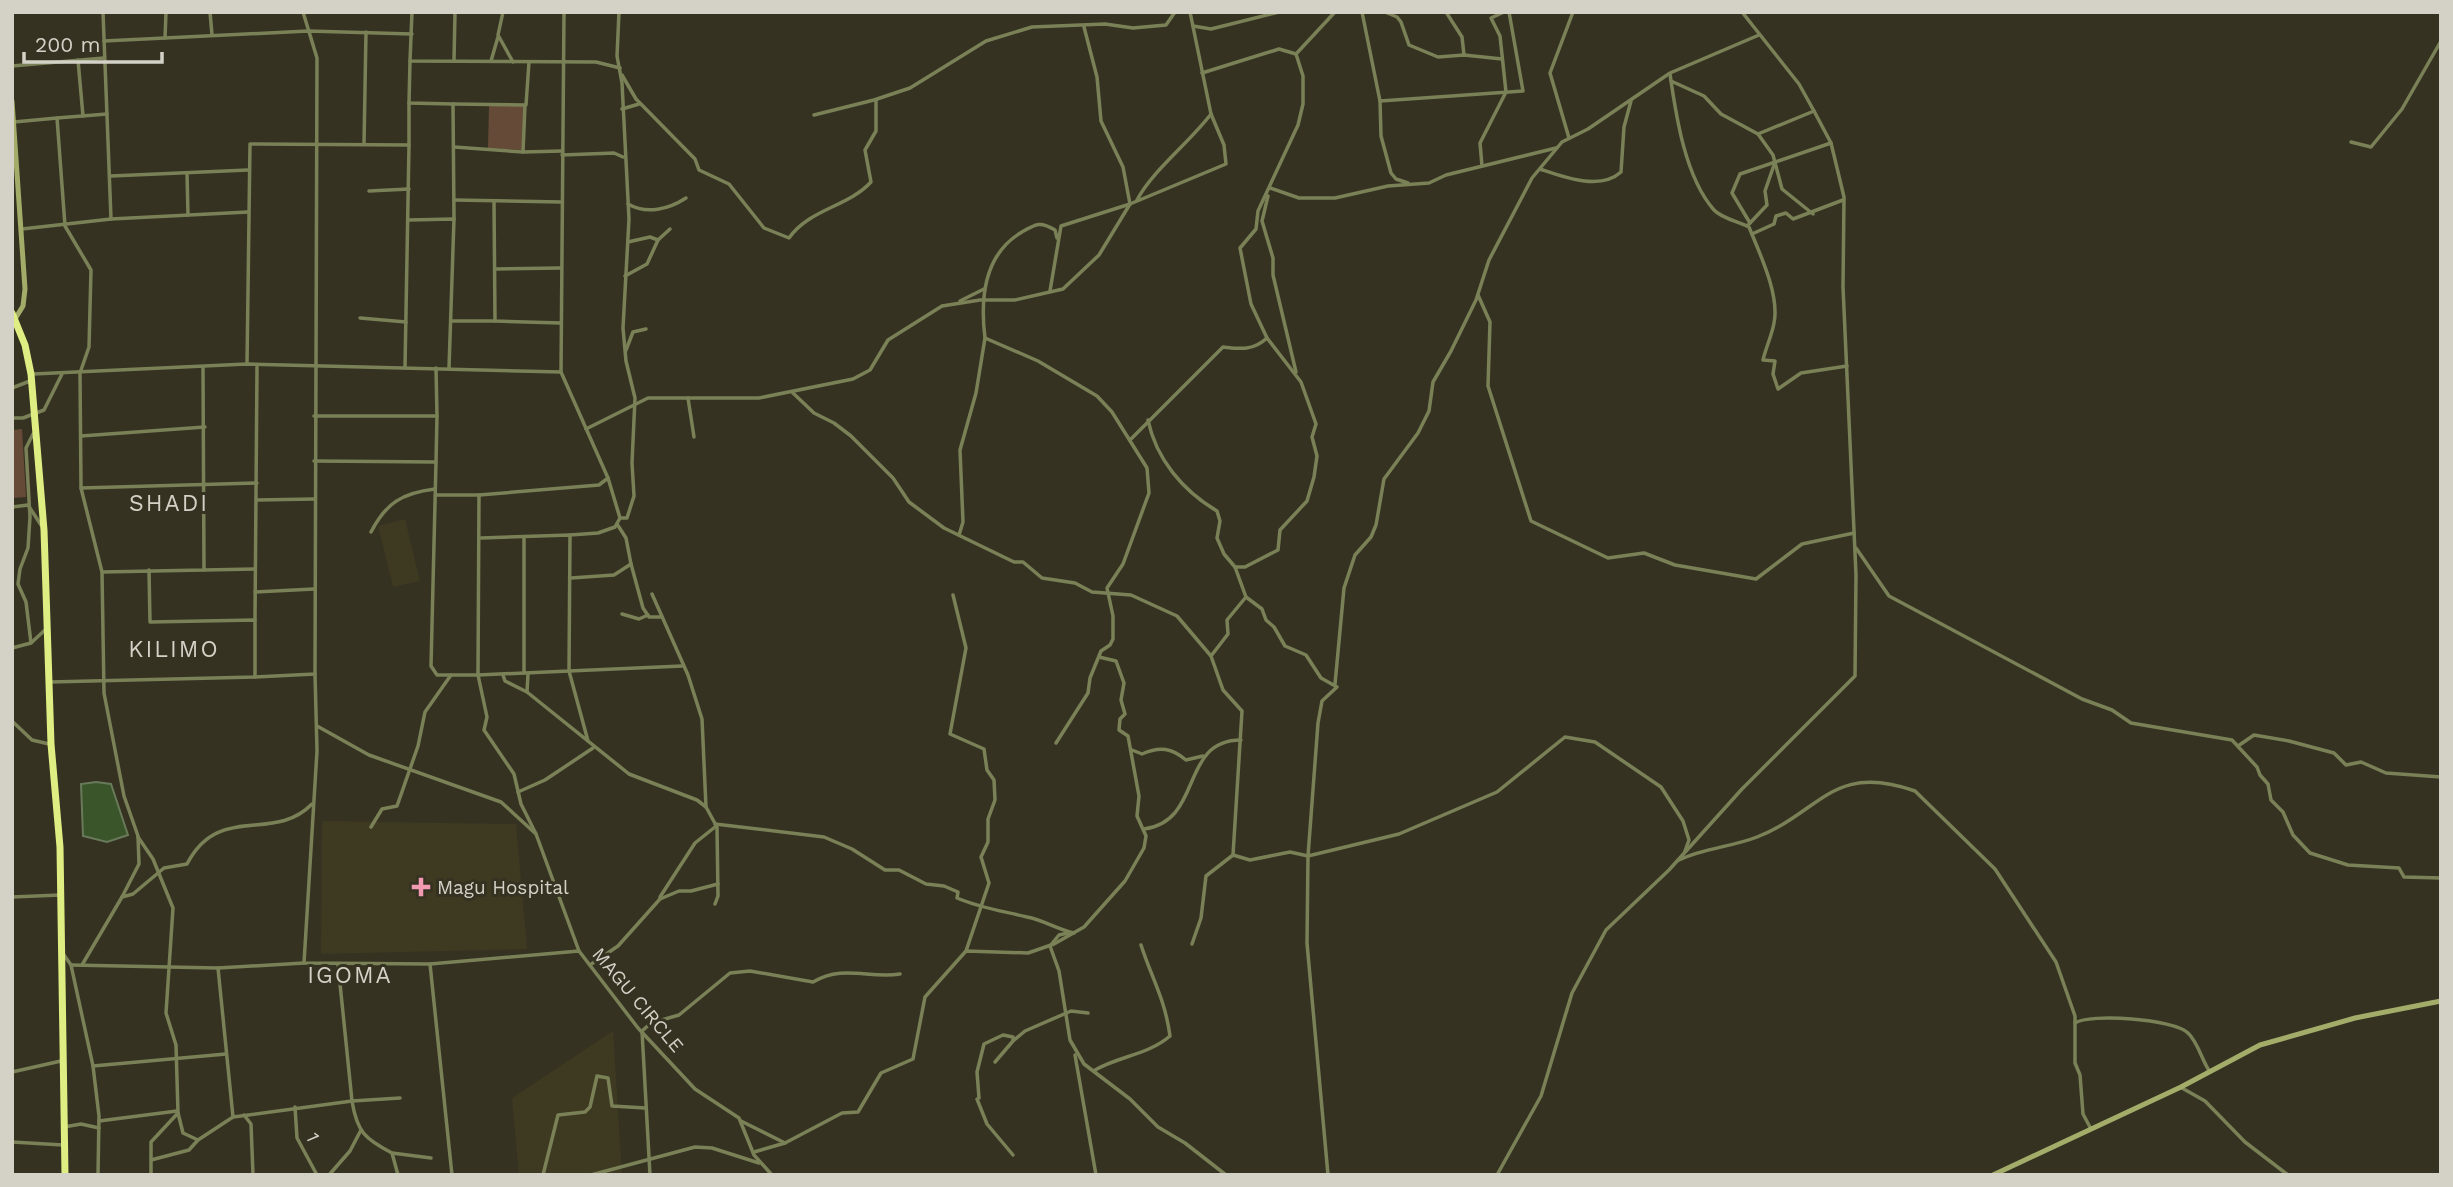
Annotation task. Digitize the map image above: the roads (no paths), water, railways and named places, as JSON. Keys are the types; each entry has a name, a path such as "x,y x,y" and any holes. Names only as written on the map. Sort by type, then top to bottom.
{"highway":[{"path":"14,316 31,377 44,530 51,744 60,847 65,1175"}],"main road":[{"path":"12,101 25,289 23,306 14,316"},
{"path":"1993,1175 2272,1042 2355,1018 2441,1001"}],"street":[{"path":"103,12 111,219"},
{"path":"165,38 166,12"},
{"path":"210,12 212,35"},
{"path":"303,12 317,58 314,366 317,726 304,963"},
{"path":"405,368 412,12"},
{"path":"454,60 455,12"},
{"path":"491,61 503,12"},
{"path":"481,538 597,533 617,524 620,517 608,478 561,372 564,12"},
{"path":"619,12 616,26 628,204 625,352 635,405 632,463 634,496 631,513 627,518 620,517"},
{"path":"814,115 876,100 910,88 986,40 1032,27 1084,27 1105,24 1133,28 1166,25 1175,12"},
{"path":"1049,291 1061,226 1067,222 1111,212 1227,164 1224,145 1211,114 1190,12"},
{"path":"1194,26 1211,29 1260,14 1279,12"},
{"path":"1297,54 1335,12"},
{"path":"1362,12 1380,101 1381,136 1391,173 1396,179 1410,183"},
{"path":"1385,12 1401,22 1409,45 1438,57 1464,55 1503,59"},
{"path":"1446,12 1462,37 1464,55"},
{"path":"1380,101 1506,92 1523,91 1507,12 1490,18 1500,36 1506,92 1480,142 1482,166"},
{"path":"1569,138 1550,73 1573,12"},
{"path":"1497,1175 1541,1096 1572,993 1606,930 1855,676 1855,546 1843,287 1844,200 1830,143 1814,111 1799,84 1742,12"},
{"path":"586,429 648,398 759,398 842,382 870,370 888,340 942,306 981,300 1015,300 1063,289 1099,255 1130,204 1123,167 1101,121 1097,77 1084,27"},
{"path":"104,41 309,31 412,34"},
{"path":"364,144 366,32"},
{"path":"498,35 513,62"},
{"path":"1328,1175 1307,943 1308,856 1318,723 1322,701 1337,687 1339,610 1348,572 1355,555 1371,537 1376,525 1384,479 1418,433 1429,411 1433,382 1478,294 1502,233 1540,169 1569,138 1632,100 1670,73 1759,35"},
{"path":"2351,142 2371,147 2402,109 2441,41"},
{"path":"1202,74 1279,49 1297,54"},
{"path":"1297,54 1303,76 1303,104 1292,140 1258,211 1256,229 1240,248 1251,304 1266,338 1298,377"},
{"path":"12,66 105,58"},
{"path":"78,60 83,116"},
{"path":"410,61 596,62 620,70 641,103 695,159 699,170 729,184 764,228 789,238 814,215 833,209 846,198 861,192 871,182 865,150 876,131 876,100"},
{"path":"523,152 524,105 529,62"},
{"path":"1670,73 1678,129 1703,192 1716,212 1748,225"},
{"path":"1671,81 1704,96 1721,114 1758,134 1775,163 1782,189 1812,214"},
{"path":"1540,169 1581,182 1614,179 1622,172 1624,127 1632,100"},
{"path":"409,103 524,105"},
{"path":"622,109 641,103"},
{"path":"449,368 454,219 453,104"},
{"path":"1758,134 1814,111"},
{"path":"14,122 108,114"},
{"path":"1136,202 1143,187 1180,152 1211,114"},
{"path":"57,118 65,226 91,270 89,347 80,373 80,488 102,572 105,682 117,766 138,836 173,908 166,1013 176,1045 178,1112 183,1133 198,1140"},
{"path":"1830,143 1740,174 1732,193 1769,276 1775,312 1763,359 1775,361 1773,374 1778,389 1801,373 1847,366"},
{"path":"247,365 250,144 409,145"},
{"path":"614,153 623,145"},
{"path":"453,146 523,152 614,153 624,159"},
{"path":"1270,186 1299,198 1354,196 1410,183 1429,183 1446,175 1558,147"},
{"path":"1748,225 1767,205 1765,191 1775,163"},
{"path":"111,176 248,170"},
{"path":"187,173 188,215"},
{"path":"1235,568 1245,567 1278,550 1280,530 1307,501 1317,456 1312,437 1316,424 1298,377 1273,275 1273,258 1263,231 1262,221 1270,186"},
{"path":"369,191 409,189"},
{"path":"628,204 642,209 667,210 686,198"},
{"path":"454,200 561,202"},
{"path":"1752,234 1774,223 1776,216 1786,213 1793,219 1844,200"},
{"path":"494,202 495,321"},
{"path":"20,229 111,219 248,212"},
{"path":"409,220 454,219"},
{"path":"958,536 963,514 960,450 976,393 985,338 981,300 994,256 1012,236 1034,223 1043,223 1055,230 1057,238"},
{"path":"625,276 647,264 658,240 670,229"},
{"path":"628,242 650,237 658,240"},
{"path":"496,269 561,268"},
{"path":"958,302 985,289"},
{"path":"1478,294 1490,322 1488,386 1531,521 1608,558 1644,552 1675,565 1756,579 1802,544 1854,533"},
{"path":"360,318 406,322"},
{"path":"451,321 561,323"},
{"path":"625,352 633,332 646,329"},
{"path":"985,338 1038,361 1097,396 1147,468 1149,493 1123,564 1107,588 1113,616 1113,639 1099,657 1087,692 1056,743"},
{"path":"1130,440 1197,376 1223,347 1240,351 1260,344 1266,338"},
{"path":"12,388 31,377 247,365 561,372"},
{"path":"255,677 257,366"},
{"path":"203,368 204,569"},
{"path":"436,368 431,666 437,675 503,675 682,666"},
{"path":"12,418 34,415 44,410 62,374"},
{"path":"793,393 814,413 834,423 859,444 893,478 909,502 958,536 1014,562 1023,562 1042,578 1075,583 1087,591 1108,591 1152,602 1177,616 1211,656 1223,690 1242,711 1241,740 1233,855 1206,876 1201,918 1192,944"},
{"path":"688,398 694,437"},
{"path":"314,416 437,416"},
{"path":"1148,420 1152,440 1177,478 1202,503 1217,511 1220,521 1217,538 1224,554 1235,568 1246,597 1262,609 1266,620 1274,627 1285,646 1306,655 1321,678 1335,684"},
{"path":"81,436 205,427"},
{"path":"31,643 26,602 18,584 28,548 26,448 36,430"},
{"path":"314,461 436,462"},
{"path":"371,532 383,509 421,491 479,495 599,485 608,478"},
{"path":"80,488 257,483"},
{"path":"479,495 481,538 478,675 487,717 484,730 514,774 518,792 579,951"},
{"path":"257,500 314,499"},
{"path":"12,507 28,505"},
{"path":"28,505 44,530"},
{"path":"617,524 626,538 643,608 648,615"},
{"path":"570,536 569,671 588,743"},
{"path":"523,537 527,692"},
{"path":"1855,546 1889,596 2082,699 2112,710 2131,723 2232,740 2269,784 2271,800 2283,812 2293,835 2310,853 2334,858 2348,866 2399,868 2403,877 2441,878"},
{"path":"571,578 614,575 631,564"},
{"path":"12,566 20,569"},
{"path":"102,572 255,569"},
{"path":"149,570 150,622 255,620"},
{"path":"255,592 314,589"},
{"path":"652,594 702,719 706,807"},
{"path":"754,1153 785,1143 842,1113 858,1112 881,1073 913,1059 925,997 966,951 989,883 981,857 988,842 988,819 995,800 994,780 987,770 984,749 950,734 965,648 953,595"},
{"path":"1211,656 1228,634 1227,620 1246,597"},
{"path":"622,614 639,618 648,615 661,617"},
{"path":"12,648 31,643 47,629"},
{"path":"966,951 1028,953 1050,946 1074,933 1098,913 1125,881 1144,848 1146,836 1137,816 1139,796 1131,748 1128,736 1119,730 1120,719 1125,714 1121,671 1116,661 1099,657"},
{"path":"50,682 315,674"},
{"path":"371,827 382,810 397,806 418,746 425,712 451,675"},
{"path":"503,675 505,681 527,692 593,748 629,774 697,800 706,807 716,825 718,884 715,904"},
{"path":"12,721 32,740 51,744"},
{"path":"317,726 369,755 501,802 536,834"},
{"path":"2238,746 2254,736 2289,741 2334,752 2346,765 2361,762 2386,773 2441,777"},
{"path":"1233,855 1250,860 1290,852 1308,856 1399,834 1451,814 1503,787 1565,737 1595,742 1661,787 1686,831 1689,841 1683,854"},
{"path":"1131,748 1142,754 1152,750 1177,751 1185,760 1203,756 1222,742 1241,740"},
{"path":"518,792 545,780 593,748"},
{"path":"1143,829 1160,827 1178,812 1181,798 1198,773 1203,756"},
{"path":"1673,864 1689,856 1756,837 1802,812 1836,788 1859,784 1900,786 1915,791 1995,869 2056,962 2075,1016 2073,1048 2080,1075 2083,1114 2091,1129"},
{"path":"122,897 133,894 141,885 159,875 164,868 187,864 197,845 206,837 230,827 300,817 314,802"},
{"path":"590,965 618,946 660,899 695,843 716,825 824,837 852,849 885,870 899,870 926,884 953,889 957,892 957,898 981,908 1030,917 1046,926 1074,933"},
{"path":"82,965 139,863 138,836"},
{"path":"660,899 679,891 691,891 718,884"},
{"path":"12,897 60,895"},
{"path":"1094,1070 1111,1060 1156,1048 1170,1036 1162,995 1141,945"},
{"path":"1050,946 1059,971 1096,1175"},
{"path":"60,947 71,965 93,1066 99,1121 98,1175"},
{"name":"MAGU CIRCLE","path":"71,965 218,968 304,963 430,964 579,951 642,1031 695,1089 741,1121 785,1143"},
{"path":"338,963 356,1124 371,1142 392,1153 431,1158"},
{"path":"430,964 452,1175"},
{"path":"218,968 233,1117"},
{"path":"650,1175 642,1031 652,1023 688,1009 701,995 730,973 750,971 813,982 825,975 856,971 883,977 900,974"},
{"path":"995,1062 1025,1031 1066,1013 1088,1013"},
{"path":"2074,1024 2083,1018 2124,1019 2181,1028 2189,1034 2210,1072"},
{"path":"1013,1041 1013,1037 1007,1039 1003,1035 984,1044 977,1072 978,1099 987,1124 1013,1155"},
{"path":"1074,1050 1084,1064 1130,1099 1158,1127 1193,1149 1226,1175"},
{"path":"93,1066 226,1054"},
{"path":"12,1072 62,1061"},
{"path":"542,1175 558,1115 585,1112 590,1107 597,1076 608,1078 612,1106 645,1108"},
{"path":"2181,1087 2205,1101 2245,1142 2288,1175"},
{"path":"151,1160 189,1150 198,1140 233,1117 295,1107 400,1098"},
{"name":"1","path":"295,1107 297,1138 317,1175"},
{"path":"99,1121 178,1112"},
{"path":"151,1175 151,1142 178,1112"},
{"path":"244,1115 251,1124 253,1133 253,1175"},
{"path":"741,1121 754,1153 772,1175"},
{"path":"64,1127 81,1124 99,1128"},
{"path":"329,1175 350,1151 361,1130"},
{"path":"12,1142 65,1145"},
{"path":"591,1175 695,1147 712,1148 761,1163"},
{"path":"392,1153 398,1175"}],"place":[{"name":"Magu Hospital","path":"421,887"}],"district":[{"name":"SHADI","path":"169,503"},
{"name":"KILIMO","path":"174,649"},
{"name":"IGOMA","path":"350,975"}]}
